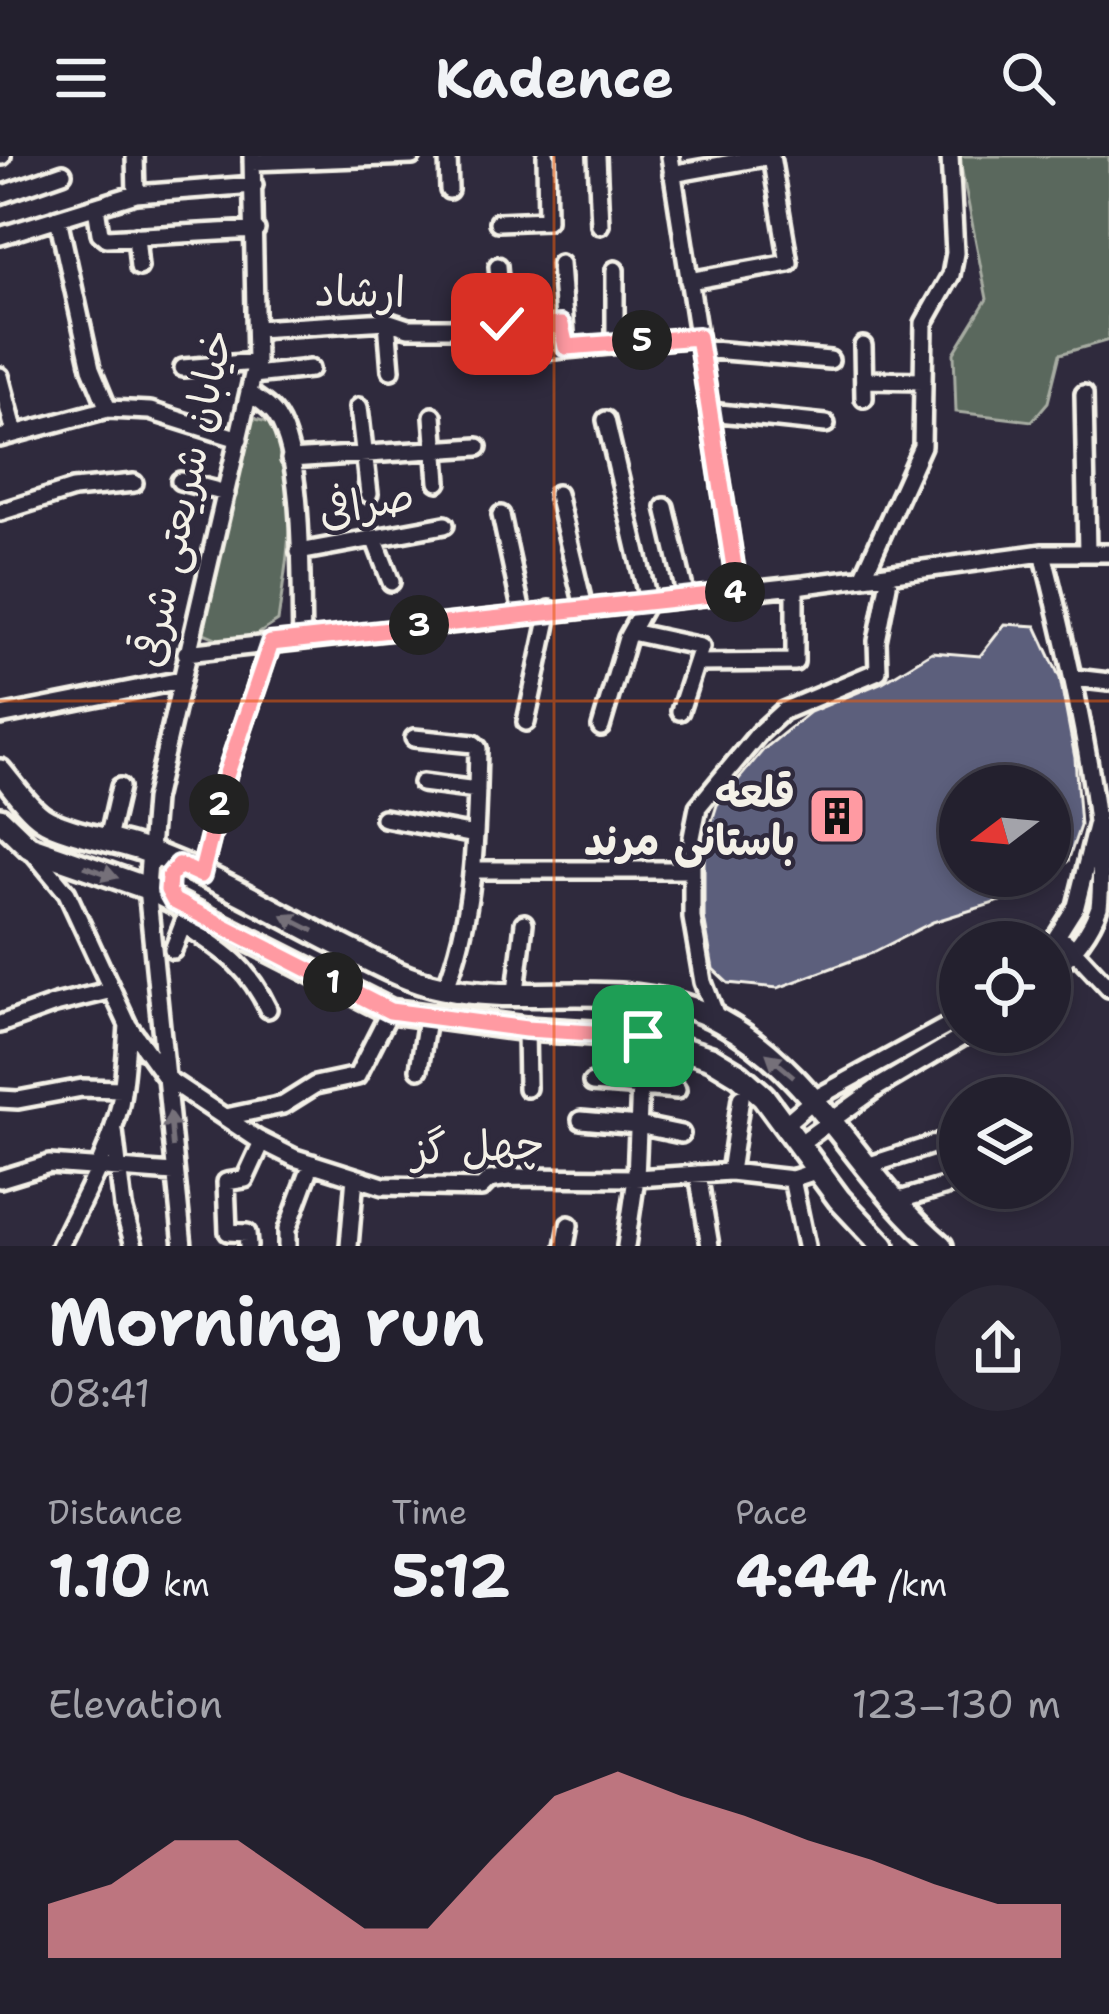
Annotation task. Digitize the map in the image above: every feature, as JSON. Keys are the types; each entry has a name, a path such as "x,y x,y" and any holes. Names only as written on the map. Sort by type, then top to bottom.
{"main road":[{"path":"0,771 43,819 148,851 404,978 445,989 653,998 717,1019 757,1046 814,1100 893,1202 941,1246"},
{"path":"0,819 29,848 147,888 182,911 390,1011 526,1029 643,1036 711,1058 763,1096 838,1198 880,1245"},
{"path":"29,848 43,819"},
{"path":"179,865 167,884 182,911"}],"street":[{"path":"135,156 136,194"},
{"path":"252,159 412,156"},
{"path":"448,156 449,190"},
{"path":"498,222 547,220 546,156"},
{"path":"597,156 600,225"},
{"path":"670,156 738,592"},
{"path":"672,174 771,156 789,263 689,281"},
{"path":"862,578 922,446 924,323 951,275 955,253 950,156"},
{"name":"خیابان شریعتی شرقی","path":"147,888 154,800 254,369 252,159"},
{"path":"0,195 63,173"},
{"path":"0,236 136,194 254,185"},
{"path":"96,207 100,233 106,238 256,230"},
{"path":"58,218 91,368 108,409"},
{"path":"136,236 139,267"},
{"path":"560,264 566,347"},
{"path":"498,266 502,324 513,328 561,325"},
{"path":"615,270 615,342"},
{"path":"387,321 391,370"},
{"name":"ارشاد","path":"256,329 387,321 407,328 463,328"},
{"path":"510,354 615,342 699,343 830,360"},
{"path":"863,346 864,398"},
{"path":"183,368 310,369"},
{"path":"0,376 7,435 108,409 150,411 239,439"},
{"path":"864,380 923,381"},
{"path":"249,393 275,412 285,433 299,552 302,639"},
{"path":"1084,394 1087,553"},
{"path":"359,407 369,494"},
{"path":"710,412 826,424"},
{"path":"433,416 438,482"},
{"path":"601,727 631,632 648,600 606,420"},
{"path":"290,459 478,447"},
{"path":"180,481 226,493"},
{"path":"0,512 73,489 134,483"},
{"path":"557,494 584,607"},
{"path":"665,507 686,597"},
{"path":"501,515 521,613"},
{"name":"صرافی","path":"299,552 446,525"},
{"path":"374,538 391,582"},
{"path":"186,653 1042,554 1109,553"},
{"path":"1042,554 1094,756 1106,868 1104,908 1071,951"},
{"path":"717,1019 703,982 692,918 698,807 783,711 878,671 877,640 890,574"},
{"path":"696,664 795,662 795,586"},
{"path":"526,722 550,610"},
{"path":"631,632 701,647 680,711"},
{"path":"201,875 226,776 271,643"},
{"path":"1075,679 1109,682"},
{"path":"0,716 181,680"},
{"path":"414,738 476,745 473,871 460,952 445,989"},
{"path":"422,782 477,790"},
{"path":"109,839 120,787"},
{"path":"1067,921 1076,906 1100,805"},
{"path":"384,818 475,836"},
{"path":"29,848 68,892 127,1022 166,1078"},
{"path":"473,871 692,870"},
{"path":"147,888 183,1246"},
{"path":"173,950 182,911 240,963 268,1009"},
{"path":"516,992 524,923"},
{"path":"1071,946 1109,988"},
{"path":"0,1024 112,990"},
{"path":"127,1022 148,1014 158,990"},
{"path":"226,1117 283,1105 315,1085 356,1076 390,1011"},
{"path":"419,1070 427,1018"},
{"path":"60,1246 99,1168 113,1126 122,1089 127,1022"},
{"path":"526,1029 527,1088"},
{"path":"784,1125 814,1100 939,1030"},
{"path":"626,1246 636,1178 643,1036"},
{"path":"799,1144 939,1052"},
{"name":"چهل گز","path":"166,1078 262,1142 383,1186 481,1188 489,1180 508,1177 636,1178 730,1172 792,1179 819,1170"},
{"path":"592,1083 677,1090"},
{"path":"0,1099 82,1088 122,1089"},
{"path":"730,1172 741,1098"},
{"path":"581,1120 681,1134"},
{"path":"113,1126 134,1246"},
{"path":"248,1246 247,1233 228,1232 226,1182 244,1179 262,1142"},
{"path":"864,1167 939,1143"},
{"path":"287,1246 287,1230 312,1163"},
{"path":"0,1179 49,1164 175,1173"},
{"path":"698,1174 710,1246"},
{"path":"349,1246 355,1177"},
{"path":"792,1179 806,1246"},
{"path":"893,1202 939,1188"},
{"path":"565,1246 569,1225"}],"green space":[{"path":"959,156 1109,156 1109,340 1060,354 1048,402 1032,421 956,412 954,353 987,299"},
{"path":"252,418 271,423 281,446 289,495 288,546 278,621 230,644 199,631"}],"building":[{"name":"قلعه باستانی مرند","path":"1005,624 1036,626 1060,678 1075,758 1080,826 1071,852 1071,765 939,765 939,897 1014,897 933,922 872,953 778,988 728,983 713,969 704,917 704,846 717,805 764,749 810,712 883,682 932,652 980,656"}],"place":[{"name":"قلعه باستانی مرند","path":"837,816"}],"route":[{"path":"502,324 508,328 561,325 566,347 698,337 738,592 271,643 226,776 201,875 179,865 169,877 168,890 174,901 390,1011 526,1029 643,1036"}]}
